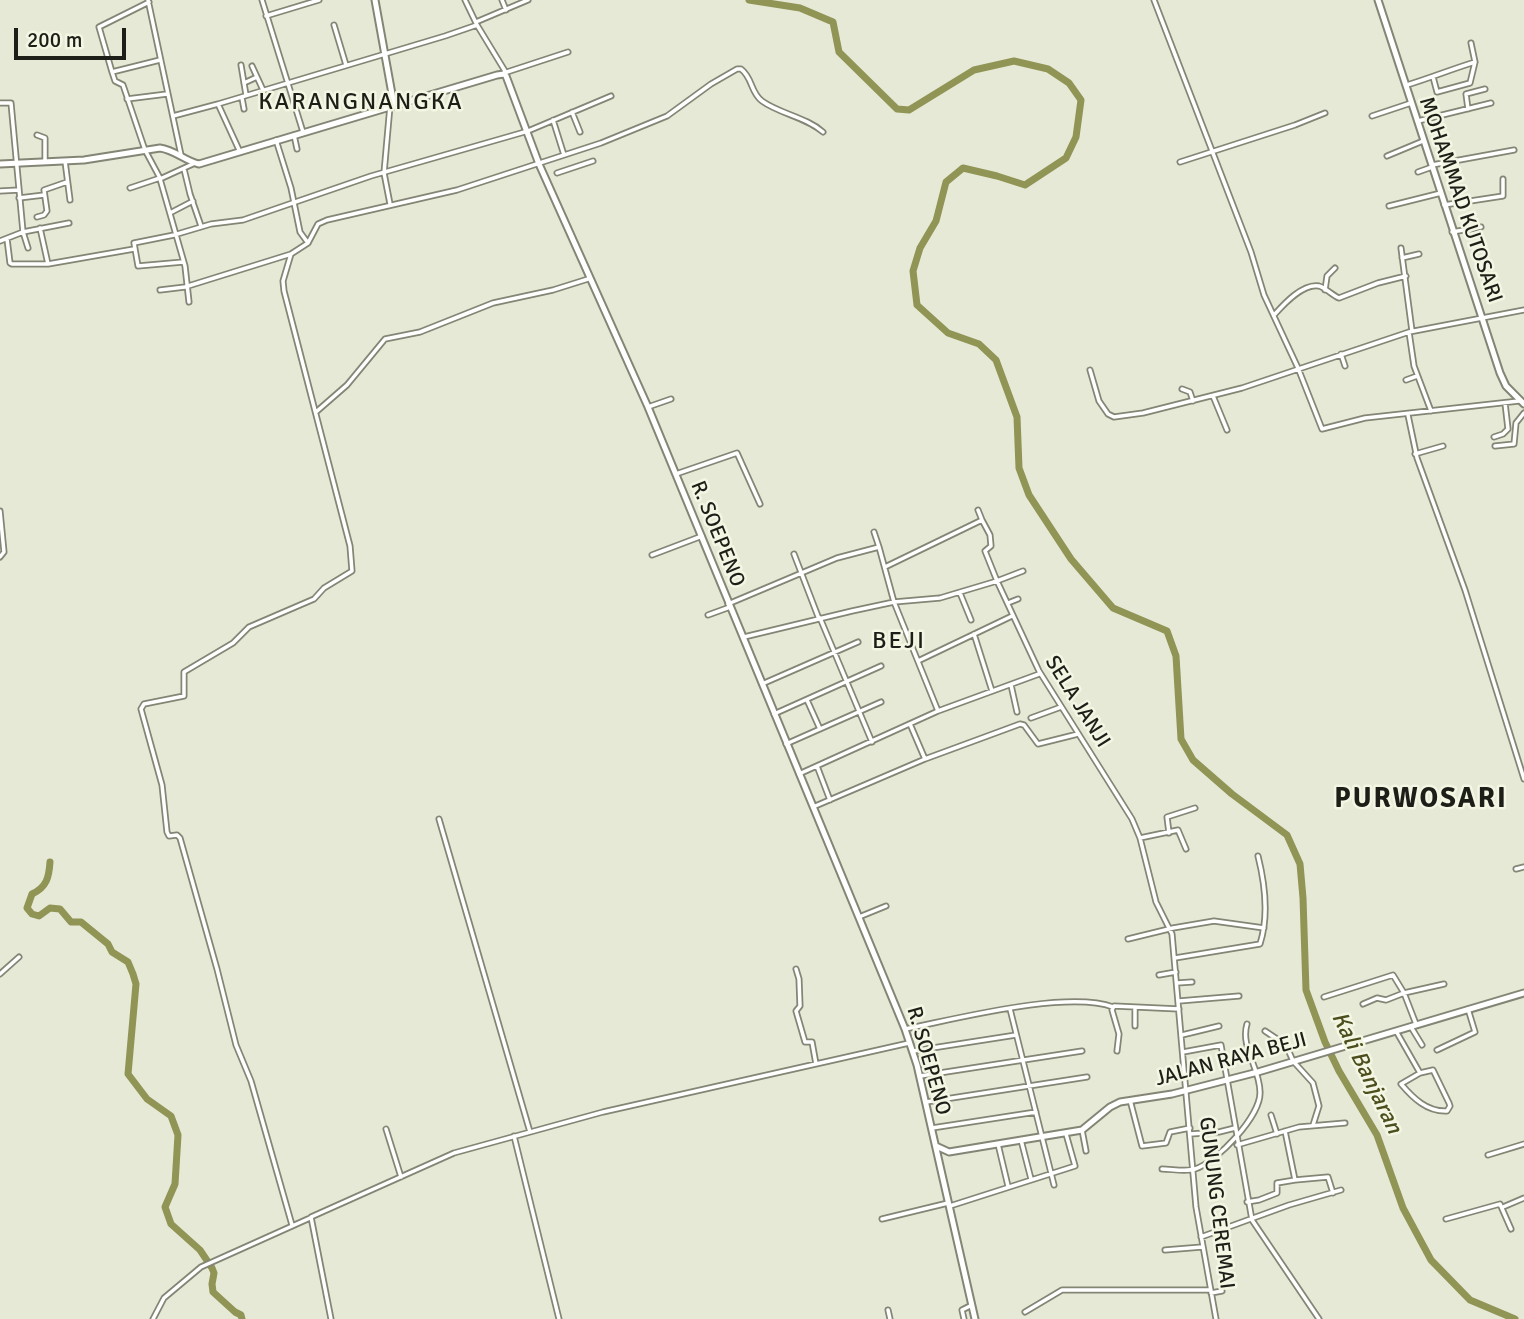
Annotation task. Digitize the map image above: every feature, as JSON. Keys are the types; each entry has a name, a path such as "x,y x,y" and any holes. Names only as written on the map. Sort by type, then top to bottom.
{"street":[{"path":"261,0 303,132"},
{"path":"266,16 319,0"},
{"path":"375,0 392,106 384,173 390,204"},
{"path":"465,0 504,73"},
{"path":"502,0 506,10"},
{"path":"172,117 384,54 476,23 528,0"},
{"path":"1154,0 1251,252 1264,295 1275,314 1319,424 1324,430 1364,418 1408,415 1513,400 1522,402"},
{"name":"MOHAMMAD KUTOSARI","path":"1378,0 1500,373 1507,386 1522,402"},
{"path":"181,155 148,1 99,26 111,72 117,83 123,85 145,150 160,178 183,262 189,302"},
{"path":"334,25 346,65"},
{"path":"1433,77 1437,92 1468,85 1472,80 1475,62 1471,43"},
{"path":"165,148 199,164 568,52"},
{"path":"111,72 160,60"},
{"path":"1405,86 1475,62"},
{"path":"241,65 244,110"},
{"path":"252,66 263,90"},
{"path":"160,290 186,287 291,254 308,243 318,224 322,222 457,190 539,164 667,116 711,84 741,69 750,79 752,91 758,98 822,132"},
{"name":"R. SOEPENO","path":"504,73 588,279 648,407 741,638 905,1029 920,1076 975,1319"},
{"path":"244,83 257,77"},
{"path":"1468,109 1466,94 1485,89"},
{"path":"127,99 167,93"},
{"path":"183,262 138,266 135,242 174,235 201,226 243,220 384,173 528,131 611,96"},
{"path":"0,103 11,103 19,198 28,248"},
{"path":"1372,116 1410,103"},
{"path":"1417,121 1491,103"},
{"path":"218,104 240,152"},
{"path":"572,112 580,132"},
{"path":"1180,162 1276,132 1325,113"},
{"path":"553,120 564,155"},
{"path":"37,135 45,138 45,163"},
{"path":"294,135 297,149"},
{"path":"276,140 300,232 308,243"},
{"path":"1387,156 1423,141"},
{"path":"0,164 65,161 177,145"},
{"path":"1418,172 1432,166 1514,150"},
{"path":"65,161 70,200"},
{"path":"557,173 593,161"},
{"path":"130,188 195,163"},
{"path":"184,169 201,226"},
{"path":"1444,205 1503,196 1503,179"},
{"path":"37,217 47,211 45,189 67,182"},
{"path":"0,191 19,190"},
{"path":"1389,206 1441,193"},
{"path":"19,198 44,195"},
{"path":"170,213 193,201"},
{"path":"0,241 23,232 69,223"},
{"path":"1452,232 1481,227"},
{"path":"40,229 48,264"},
{"path":"7,239 10,264 48,264 134,249"},
{"path":"1401,248 1418,376 1431,411"},
{"path":"291,254 283,281 284,291 350,546 352,571 324,588 314,599 249,627 233,643 184,672 184,696 144,704 142,709 162,785 167,832 169,836 177,835 180,838 218,969 236,1045 251,1081 292,1225"},
{"path":"1402,258 1419,254"},
{"path":"1325,290 1327,276 1335,268"},
{"path":"1275,314 1287,301 1308,288 1319,286 1339,298 1406,276"},
{"path":"316,412 347,385 385,339 420,332 493,303 588,279"},
{"path":"1090,370 1102,409 1114,417 1143,413 1213,396 1410,331 1524,310"},
{"path":"1341,354 1345,366"},
{"path":"1406,380 1418,376"},
{"path":"1182,389 1190,392 1193,401"},
{"path":"1213,396 1227,430"},
{"path":"648,407 671,399"},
{"path":"1494,437 1508,429 1505,403"},
{"path":"1495,446 1514,444 1516,423 1524,413"},
{"path":"1408,415 1415,454 1465,590 1524,779"},
{"path":"1415,454 1443,446"},
{"path":"676,474 737,453 760,504"},
{"name":"SELA JANJI","path":"978,510 991,538 991,545 985,551 1040,673 1125,806 1140,838 1153,894 1171,929 1187,1090"},
{"path":"0,511 4,552 0,556"},
{"path":"885,567 982,520"},
{"path":"874,532 894,602 938,712"},
{"path":"652,555 702,536"},
{"path":"708,615 837,558 879,547"},
{"path":"794,554 872,742"},
{"path":"741,638 894,602 960,593 1023,571"},
{"path":"960,593 971,620"},
{"path":"1008,603 1018,599"},
{"path":"918,662 1012,616"},
{"path":"974,634 993,691"},
{"path":"762,684 858,642"},
{"path":"774,714 881,666"},
{"path":"799,774 938,712 1040,673"},
{"path":"1011,685 1017,712"},
{"path":"807,699 820,729"},
{"path":"786,744 881,702"},
{"path":"1031,718 1061,707"},
{"path":"910,724 925,759"},
{"path":"813,807 925,759 1020,724 1024,725 1038,744 1067,739 1078,734"},
{"path":"817,766 830,800"},
{"path":"1169,832 1167,817 1195,808"},
{"path":"439,819 530,1132"},
{"path":"1140,838 1178,830 1186,849"},
{"path":"1175,958 1258,946 1264,928 1265,898 1258,856"},
{"path":"1517,869 1524,867"},
{"path":"859,917 886,906"},
{"path":"1128,939 1213,921 1264,928"},
{"path":"0,974 19,957"},
{"path":"796,970 800,1006 796,1011 805,1042 813,1042 816,1064"},
{"path":"1159,975 1177,972"},
{"path":"1324,997 1393,975 1404,993 1422,1045"},
{"path":"1177,984 1192,982"},
{"path":"1363,1004 1377,998 1386,1000 1444,984"},
{"name":"JALAN RAYA BEJI","path":"949,1152 1082,1130 1110,1107 1130,1100 1187,1090 1258,1072 1524,993"},
{"path":"1179,1001 1239,996"},
{"path":"905,1029 1047,1003 1080,1001 1103,1003 1113,1007 1179,1009"},
{"path":"1113,1007 1119,1034 1117,1051"},
{"path":"1135,1007 1135,1026"},
{"path":"1010,1009 1054,1185"},
{"path":"1437,1050 1475,1032 1468,1009"},
{"path":"1162,1168 1194,1170 1217,1157 1260,1101 1258,1072 1244,1038 1247,1024"},
{"path":"1182,1035 1219,1027"},
{"path":"1395,1030 1420,1073"},
{"path":"1265,1031 1286,1045 1293,1061 1310,1078 1317,1091 1319,1106 1313,1125"},
{"path":"913,1051 1016,1035"},
{"path":"153,1319 164,1298 201,1266 454,1153 653,1100 910,1043"},
{"path":"1183,1052 1220,1044 1252,1220 1318,1319"},
{"path":"920,1076 1082,1051"},
{"path":"1433,1070 1449,1103 1447,1111 1442,1112 1417,1103 1401,1085 1401,1082 1420,1073 1433,1070"},
{"path":"926,1102 1087,1077"},
{"name":"GUNUNG CEREMAI","path":"1187,1090 1200,1237 1216,1319"},
{"path":"1130,1100 1142,1147 1166,1143 1170,1132 1190,1128"},
{"path":"932,1128 1036,1112"},
{"path":"1271,1115 1277,1134"},
{"path":"1237,1145 1313,1125 1345,1123"},
{"path":"386,1129 401,1177"},
{"path":"1082,1130 1086,1151"},
{"path":"1285,1131 1295,1180"},
{"path":"882,1219 950,1205 1075,1166 1066,1133"},
{"path":"1191,1134 1235,1133"},
{"path":"514,1136 559,1319"},
{"path":"1021,1140 1031,1179"},
{"path":"998,1144 1008,1186"},
{"path":"1488,1155 1524,1144"},
{"path":"936,1146 949,1152 940,1165"},
{"path":"1247,1202 1277,1193 1277,1183 1295,1180 1328,1177 1333,1193"},
{"path":"1200,1237 1289,1205 1341,1190"},
{"path":"1503,1208 1524,1198"},
{"path":"1446,1219 1499,1204 1511,1229"},
{"path":"310,1218 331,1319"},
{"path":"1165,1250 1202,1247"},
{"path":"1024,1312 1062,1290 1222,1292"},
{"path":"964,1319 962,1310 972,1305"},
{"path":"888,1310 890,1319"}],"waterway":[{"name":"Kali Banjaran","path":"749,0 800,8 833,22 839,52 897,109 909,110 974,70 1014,61 1048,69 1069,83 1081,100 1076,137 1066,158 1025,185 963,168 946,182 936,221 920,248 913,271 917,305 948,333 979,344 996,360 1017,417 1019,468 1029,495 1071,559 1113,608 1167,631 1176,656 1181,739 1193,760 1232,794 1287,835 1300,864 1306,990 1339,1071 1377,1135 1403,1208 1431,1260 1470,1300 1515,1319"},
{"path":"50,862 46,881 32,894 27,908 32,914 39,916 50,908 60,909 71,922 81,922 108,944 112,952 128,962 136,984 128,1074 147,1099 171,1116 178,1135 175,1184 165,1207 171,1224 200,1250 212,1268 213,1292 241,1315 242,1319"}],"district":[{"name":"KARANGNANGKA","path":"361,103"},
{"name":"BEJI","path":"899,642"},
{"name":"PURWOSARI","path":"1421,800"}]}
